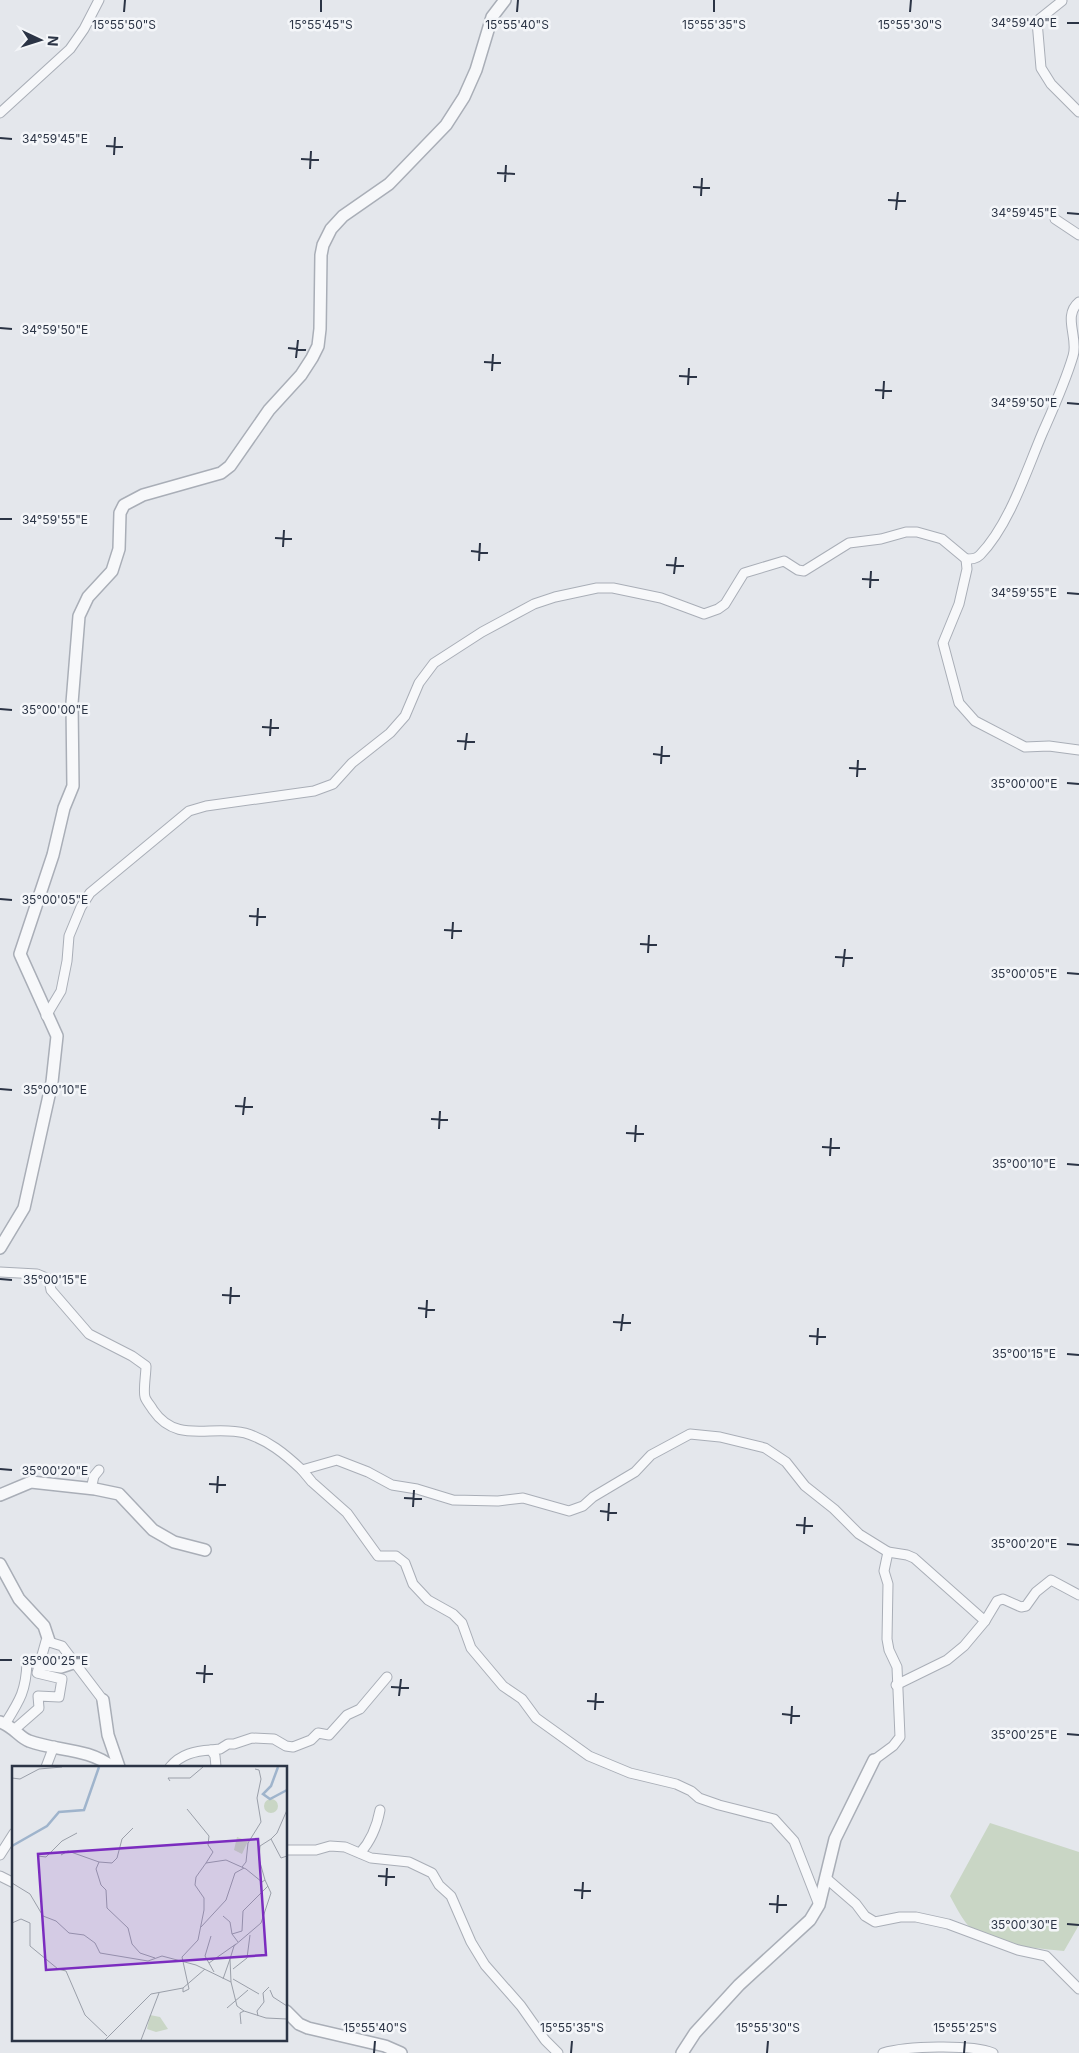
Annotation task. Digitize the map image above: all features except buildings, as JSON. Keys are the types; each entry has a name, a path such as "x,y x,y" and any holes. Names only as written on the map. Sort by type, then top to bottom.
{"street":[{"path":"0,113 70,49 84,29 99,0"},
{"path":"0,1248 24,1208 52,1082 57,1036 46,1016 20,954 53,855 64,808 73,786 72,703 79,616 88,597 112,571 119,549 120,513 124,505 143,495 221,473 230,466 269,410 301,375 318,346 321,256 327,236 343,216 389,184 446,125 464,97 476,70 492,16 506,0"},
{"path":"1062,1 1036,21 1040,61 1045,77 1079,112"},
{"path":"1055,219 1079,235"},
{"path":"46,1016 61,991 68,961 69,936 81,907 98,885 189,811 206,806 314,791 333,784 352,763 390,733 406,716 419,682 434,663 534,604 555,597 597,588 613,588 662,598 704,614 718,609 725,604 740,578 750,570 784,561 804,571 849,543 881,539 906,532 916,532 942,540 966,559 973,559 980,555 1002,523 1018,493 1073,357 1074,344 1071,319 1074,306 1079,302"},
{"path":"966,559 967,569 959,604 943,643 959,703 975,721 1025,747 1049,746 1079,750"},
{"path":"0,1272 37,1274 49,1279 51,1290 89,1334 132,1356 146,1366 145,1397 156,1414 179,1431 197,1432 211,1430 245,1433 283,1451 312,1482 347,1513 378,1556 396,1556 406,1563 413,1584 428,1600 453,1614 462,1623 471,1648 503,1686 522,1699 536,1718 589,1756 630,1773 676,1784 691,1791 699,1798 719,1805 774,1818 794,1840 819,1905"},
{"path":"302,1470 337,1460 368,1472 392,1485 417,1489 453,1500 498,1501 523,1498 570,1511 583,1506 593,1497 635,1472 651,1455 690,1434 720,1437 765,1448 786,1462 805,1486 834,1509 859,1534 888,1552 907,1554 914,1558 985,1622"},
{"path":"91,1489 94,1476 99,1470"},
{"path":"0,1495 32,1482 119,1494 153,1530 174,1542 205,1550"},
{"path":"682,2053 707,2019 739,1986 810,1920 819,1905 827,1879 835,1839 874,1760 893,1746 900,1737 896,1685 897,1666 889,1650 887,1639 888,1584 884,1571 888,1552"},
{"path":"0,1564 19,1599 44,1626 49,1640 62,1646 103,1700 108,1735 119,1766"},
{"path":"896,1685 947,1660 964,1646 985,1622 997,1601 1003,1598 1021,1607 1026,1606 1036,1592 1051,1580 1079,1595"},
{"path":"7,1725 39,1708 38,1696 59,1696 62,1678 37,1673 46,1641 49,1640"},
{"path":"7,1725 19,1704 26,1680 27,1662 61,1666 76,1662"},
{"path":"171,1766 176,1760 195,1751 220,1749 228,1744 252,1738 274,1739 286,1746 293,1746 311,1740 318,1733 329,1735 347,1715 360,1709 387,1677"},
{"path":"7,1725 28,1741 94,1756 110,1766"},
{"path":"46,1766 54,1746"},
{"path":"211,1750 216,1766"},
{"path":"360,1853 366,1847 375,1829 380,1810"},
{"path":"0,1855 12,1835"},
{"path":"288,1850 316,1850 330,1846 345,1847 371,1858 409,1862 432,1873 439,1885 451,1896 471,1942 485,1965 521,2006 545,2040 558,2053"},
{"path":"0,1876 12,1882"},
{"path":"827,1879 856,1904 866,1916 875,1922 900,1917 916,1917 948,1924 1018,1950 1046,1956 1079,1989"},
{"path":"288,2013 299,2024 308,2028 385,2046 401,2053"},
{"path":"883,2053 895,2049 950,2048 993,2053"}],"green space":[{"path":"990,1823 1079,1852 1079,1925 1064,1951 1026,1947 985,1936 966,1923 958,1910 950,1896"}]}
